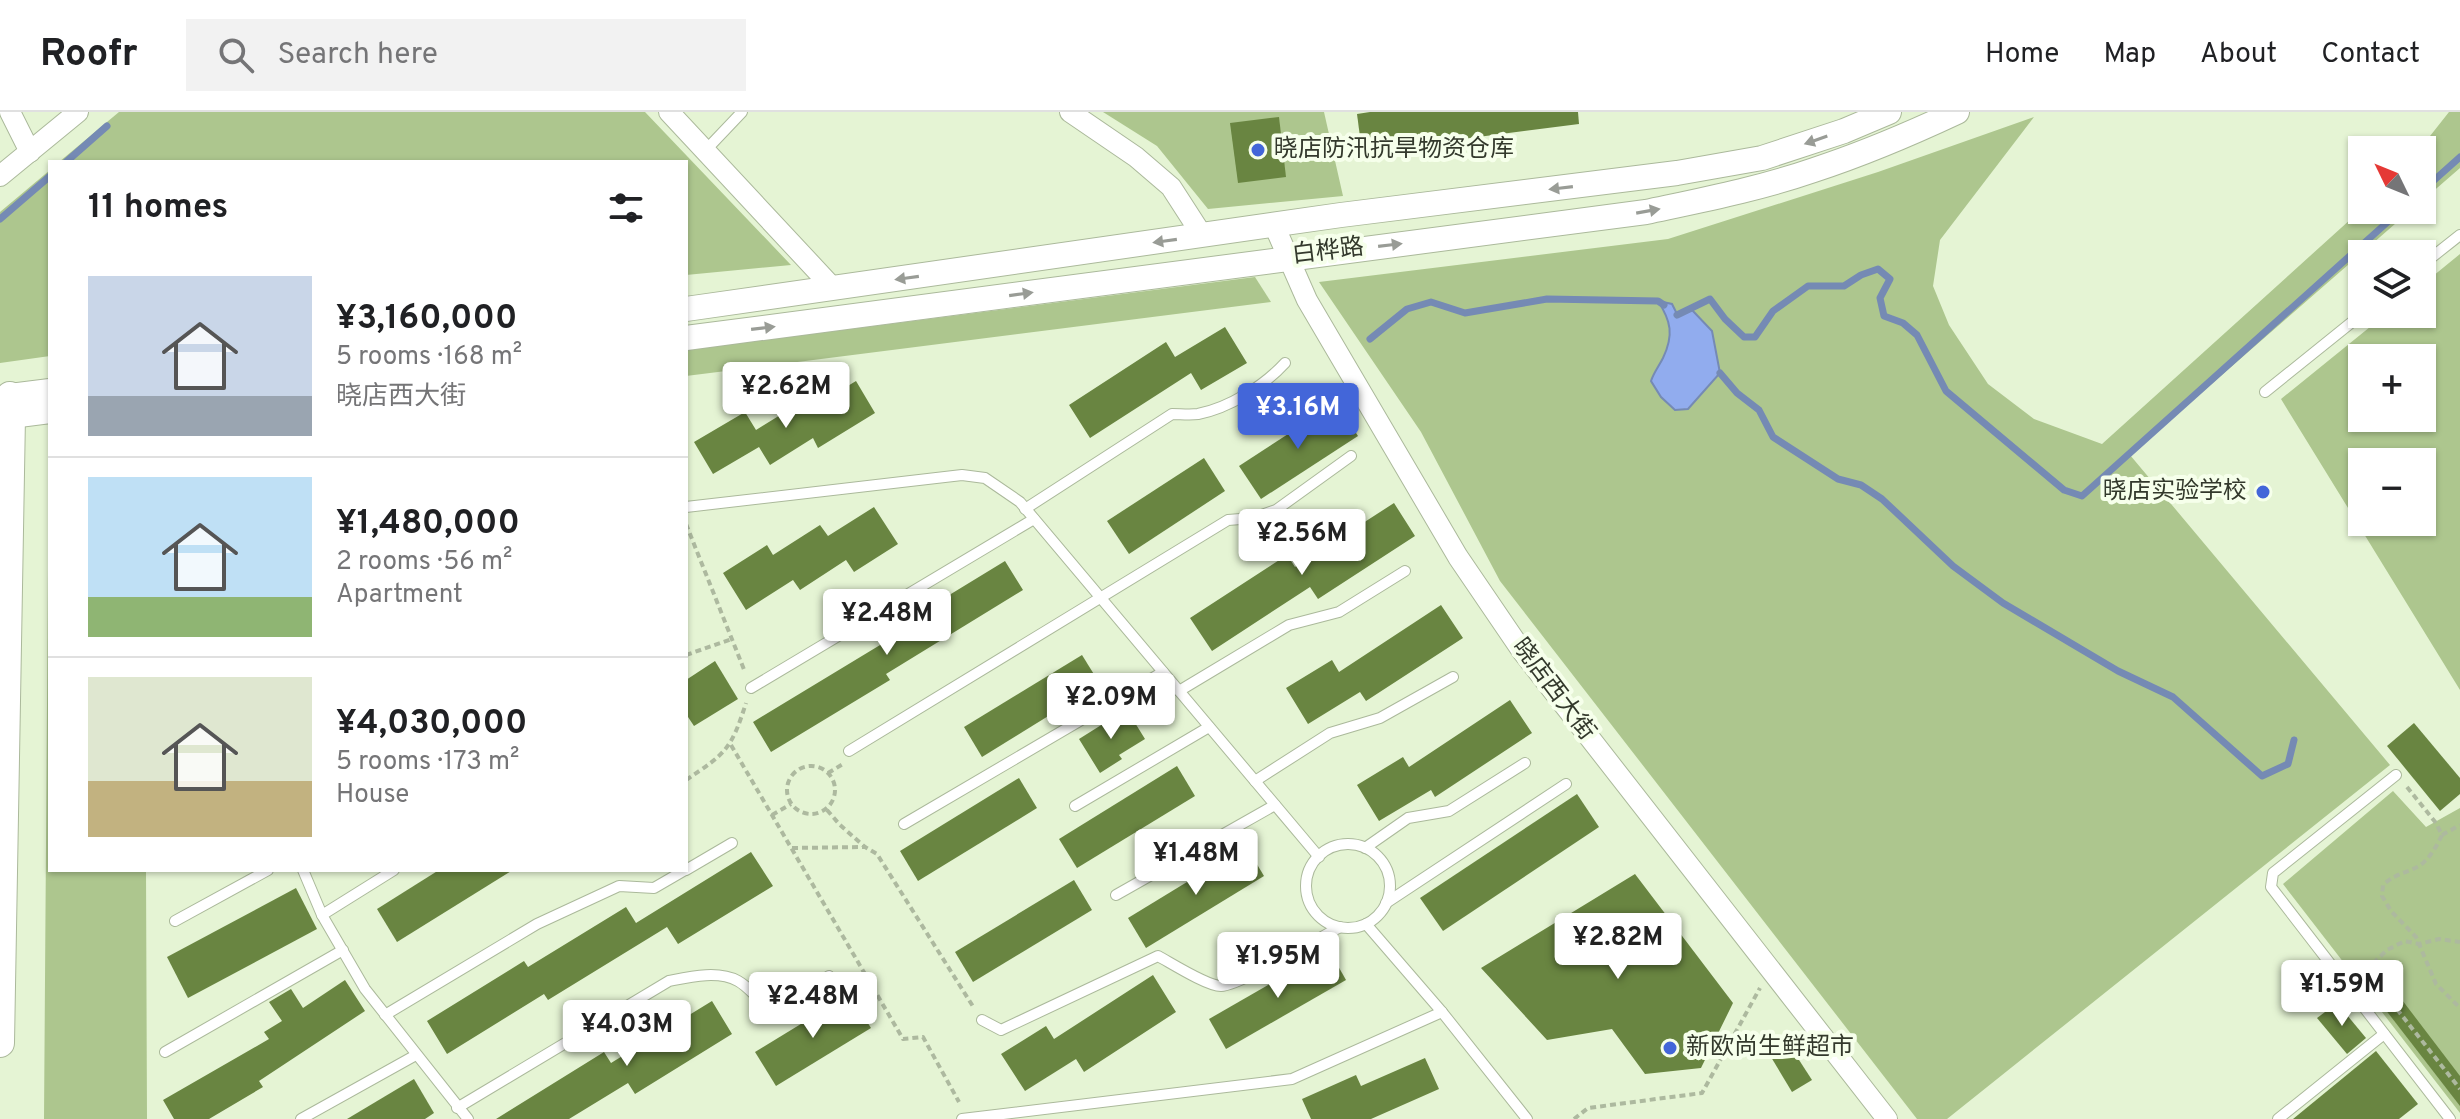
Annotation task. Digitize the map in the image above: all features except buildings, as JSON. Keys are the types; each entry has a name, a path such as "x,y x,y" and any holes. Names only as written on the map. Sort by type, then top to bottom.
{"main road":[{"path":"0,1043 7,409"}],"street":[{"path":"10,112 30,152"},
{"path":"0,176 78,112"},
{"path":"669,112 833,288"},
{"path":"1070,112 1136,157 1171,187 1202,235"},
{"name":"白桦路","path":"688,309 1274,225 1677,173 1762,158 1844,131 1889,112"},
{"name":"白桦路","path":"688,338 1646,212 1812,171 1896,141 1957,112"},
{"name":"晓店西大街","path":"1274,225 1307,300 1458,557 1522,651 1887,1119"},
{"path":"7,409 48,392"},
{"path":"7,409 48,411"}],"lane":[{"path":"705,151 742,112"},
{"path":"2436,254 2460,235"},
{"path":"2265,392 2348,325"},
{"path":"1025,509 1172,414 1196,414 1226,405 1274,374 1285,363"},
{"path":"849,751 1228,520 1253,518 1276,510 1351,456"},
{"path":"688,507 962,475 985,478 1020,502 1319,857"},
{"path":"751,688 1034,519"},
{"path":"1179,691 1289,625 1339,612 1405,571"},
{"path":"904,824 1163,672"},
{"path":"1255,781 1330,733 1380,718 1453,677"},
{"path":"1075,806 1209,727"},
{"path":"1365,848 1408,818 1449,811 1525,763"},
{"path":"2396,775 2273,873 2271,887 2450,1119"},
{"path":"1386,903 1566,784"},
{"path":"1116,895 1275,805"},
{"path":"688,869 732,843"},
{"path":"1345,844 1365,848 1382,862 1388,875 1390,889 1386,903 1378,915 1366,924 1354,928 1328,923 1317,915 1306,891 1312,865 1332,848 1345,844"},
{"path":"175,921 264,872"},
{"path":"304,872 322,915 365,989 468,1119"},
{"path":"322,915 391,872"},
{"path":"385,1015 537,924 619,886 654,888 682,872"},
{"path":"1366,924 1442,1012 1527,1119"},
{"path":"982,1020 1001,1030 1158,956 1221,986 1241,980 1340,927"},
{"path":"165,1052 343,950"},
{"path":"457,1108 669,981 696,975 737,980 767,1006 779,1009 829,976"},
{"path":"966,1119 1292,1079 1442,1012"},
{"path":"2278,1119 2384,1034"},
{"path":"301,1119 416,1055"}],"path":[{"path":"688,529 751,688 731,745 688,779"},
{"path":"688,654 732,639"},
{"path":"731,745 903,1039 923,1037 966,1119"},
{"path":"814,766 828,773 835,787 835,795 826,809 811,815 796,810 791,804 787,797 788,781 799,769 814,766"},
{"path":"2396,775 2436,823 2442,835"},
{"path":"772,815 791,804"},
{"path":"826,809 840,825 877,854 982,1020"},
{"path":"2460,825 2442,835 2422,864 2394,875 2383,885 2382,896 2391,911 2416,937 2436,984 2460,1008"},
{"path":"792,848 865,847"},
{"path":"2352,992 2366,970 2387,950 2405,941 2419,944 2439,939 2460,942"},
{"path":"1574,1119 1588,1108 1702,1093 1770,969"},
{"path":"2366,970 2460,1089"}],"green space":[{"path":"119,112 645,112 791,265 688,275 688,160 61,160"},
{"path":"1103,112 1324,112 1343,196 1208,209 1157,146"},
{"path":"2449,112 2460,112 2460,168 2436,189 2436,136 2430,136"},
{"path":"2034,117 1940,240 1933,286 1949,325 1988,384 2034,419 2102,444 2348,222 2395,224 2377,240 2348,240 2348,265 2130,455 2390,765 1947,1119 1917,1119 1500,581 1421,432 1319,282 1668,239 1878,172"},
{"path":"48,172 48,356 0,363 0,212"},
{"path":"2460,254 2460,690 2365,536 2436,536 2436,448 2348,448 2348,508 2281,399 2348,345 2348,432 2436,432 2436,344 2349,344 2369,328 2436,328 2436,274"},
{"path":"1255,277 1271,302 688,376 688,350"},
{"path":"48,569 48,872 146,872 147,1119 44,1119"},
{"path":"2393,791 2426,827 2460,808 2460,1113 2283,884"}],"water":[{"path":"1658,301 1672,304 1678,316 1692,310 1712,331 1720,373 1688,409 1675,410 1661,397 1651,381 1670,335 1666,315"}],"waterway":[{"path":"68,160 107,126"},
{"path":"2436,178 2460,157"},
{"path":"0,219 48,178"},
{"path":"1677,315 1710,299 1744,337 1755,337 1773,311 1808,286 1844,286 1878,269 1890,279 1880,298 1884,316 1903,323 1917,335 1946,391 2064,490 2082,496 2385,224"},
{"path":"1370,339 1407,309 1431,302 1465,313 1547,299 1658,301 1664,305"},
{"path":"1720,373 1737,393 1759,410 1773,437 1838,479 1861,485 1882,499 1953,566 2003,603 2118,671 2173,697 2262,776 2288,764 2294,740"}],"place":[{"name":"晓店防汛抗旱物资仓库","path":"1258,150"},
{"name":"晓店实验学校","path":"2263,492"},
{"name":"新欧尚生鲜超市","path":"1670,1048"}]}
